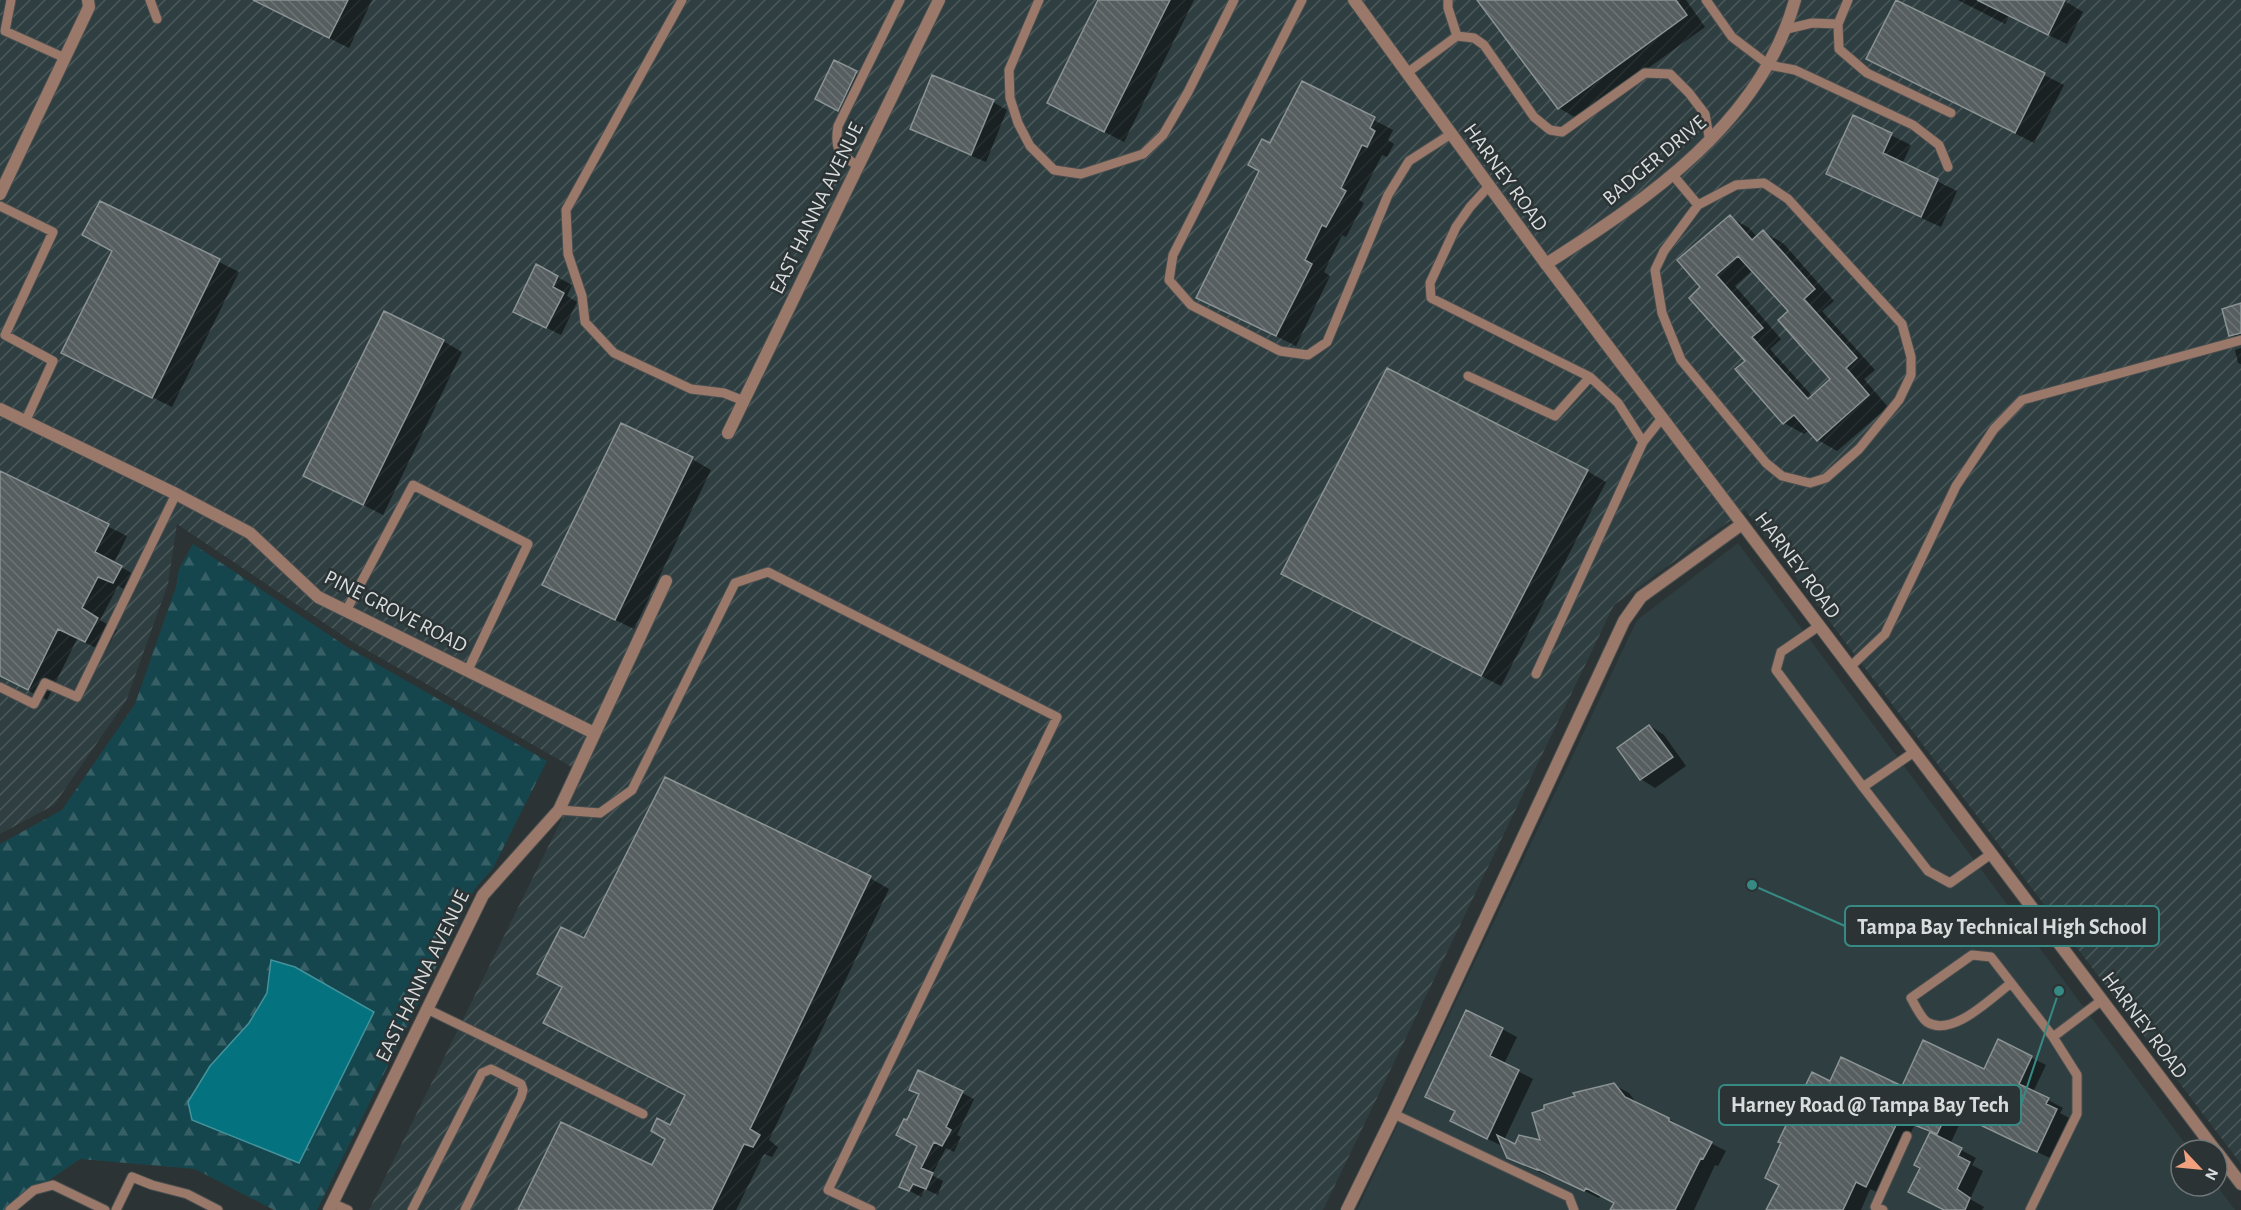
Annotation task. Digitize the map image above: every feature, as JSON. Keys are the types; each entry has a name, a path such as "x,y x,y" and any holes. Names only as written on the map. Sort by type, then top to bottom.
{"street":[{"path":"0,194 89,7 88,0"},
{"name":"EAST HANNA AVENUE","path":"728,433 939,0"},
{"name":"HARNEY ROAD","path":"1354,0 1546,264 2206,1138"},
{"name":"BADGER DRIVE","path":"1546,264 1604,227 1710,142 1737,111 1769,65 1787,29 1795,0"},
{"name":"PINE GROVE ROAD","path":"0,410 176,494 250,533 318,597 594,733"},
{"path":"1347,1210 1624,621 1641,597 1742,524"},
{"name":"EAST HANNA AVENUE","path":"330,1206 483,895 559,810 666,581"},
{"name":"HARNEY ROAD","path":"2229,1168 2241,1184"}],"lane":[{"path":"11,0 5,31 65,58"},
{"path":"150,0 157,19"},
{"path":"681,0 566,210 568,254 582,296 585,322 614,353 691,389 711,390 744,401"},
{"path":"858,166 839,151 836,139 838,126 900,0"},
{"path":"1039,0 1008,70 1010,98 1018,123 1030,147 1054,170 1080,174 1143,154 1162,135 1188,92 1234,0"},
{"path":"1302,0 1173,255 1169,280 1191,305 1280,351 1308,355 1327,342 1388,195 1409,161 1451,134"},
{"path":"1448,0 1448,8 1457,36"},
{"path":"1706,0 1732,38 1769,65 1795,70 1913,125 1938,145 1948,167"},
{"path":"1848,0 1838,24 1839,49 1867,73 1951,113"},
{"path":"1787,29 1812,23 1838,24"},
{"path":"1407,73 1457,36 1474,38 1484,45 1534,117 1550,130 1562,132 1645,73 1670,74 1705,114 1710,142"},
{"path":"1672,174 1698,205"},
{"path":"1764,183 1788,200 1902,324 1911,357 1911,375 1899,400 1859,449 1826,478 1810,483 1782,476 1766,462 1681,360 1662,313 1656,270 1665,251 1698,205 1736,185 1764,183"},
{"path":"1489,186 1456,227 1430,283 1431,298 1590,377 1618,403 1643,442"},
{"path":"0,206 52,232 4,335 52,361 25,422"},
{"path":"1850,667 1885,634 1956,486 1994,429 2022,400 2241,340"},
{"path":"1468,376 1555,416 1590,377"},
{"path":"1536,674 1643,442 1662,418"},
{"path":"346,611 413,485 528,544 468,670"},
{"path":"0,687 34,704 45,682 77,697 176,494"},
{"path":"559,810 600,813 632,790 735,583 768,572 1057,717 828,1190 871,1210"},
{"path":"1819,626 1781,652 1776,670 1863,787 1928,871 1950,883 1991,854"},
{"path":"1863,787 1914,752"},
{"path":"2010,984 1959,1022 1949,1025 1938,1026 1926,1022 1911,999 1972,955 1991,957 2053,1037 2076,1075 2077,1114 2030,1210"},
{"path":"2053,1037 2102,1000"},
{"path":"427,1009 643,1114"},
{"path":"412,1210 482,1073 491,1069 521,1084 523,1090 465,1210"},
{"path":"1394,1114 1569,1197 1574,1210"},
{"path":"1883,1210 1875,1206 1907,1136"},
{"path":"116,1210 132,1178 187,1194 218,1210"},
{"path":"10,1210 34,1190 53,1185 105,1210"},
{"path":"330,1206 348,1210"}],"shaded area":[{"path":"0,0 2241,0 2241,1164 2229,1148 2229,1138 2221,1138 1745,510 1614,605 1323,1210 369,1210 584,774 351,641 177,524 168,584 126,701 54,805 0,834"},
{"path":"1738,543 2181,1138 2169,1138 2169,1198 2226,1198 2235,1210 1357,1210 1637,620"},
{"path":"271,960 295,967 374,1012 299,1163 192,1120 188,1102 210,1066 249,1023 267,993"}],"green space":[{"path":"193,544 347,647 547,761 493,868 474,890 317,1210 274,1210 195,1169 80,1159 5,1210 0,1210 0,844 62,810 135,704 176,587 179,569","holes":["267,993 299,1163 192,1120 188,1102 210,1066 249,1023"]}],"building":[{"path":"253,0 348,0 329,38"},
{"path":"1098,0 1170,0 1104,132 1047,103"},
{"path":"1477,0 1676,0 1687,15 1558,109"},
{"path":"1896,0 2045,73 2015,133 1866,59"},
{"path":"1977,0 2065,0 2048,35"},
{"path":"834,60 857,71 838,111 815,99"},
{"path":"932,75 994,100 971,155 910,129"},
{"path":"1302,81 1375,117 1370,128 1375,131 1367,147 1362,145 1341,188 1346,191 1326,227 1322,225 1305,260 1312,264 1276,336 1196,298 1259,171 1248,165 1262,139 1270,143"},
{"path":"1853,115 1892,133 1883,153 1938,179 1921,217 1826,174"},
{"path":"100,201 220,259 152,398 61,353 112,251 82,235"},
{"path":"1730,215 1752,240 1763,230 1815,289 1804,299 1857,358 1846,368 1869,395 1817,441 1794,415 1783,424 1735,369 1745,361 1689,298 1700,287 1677,260","holes":["1738,256 1788,311 1778,320 1830,379 1808,399 1752,337 1763,328 1716,275"]},
{"path":"536,264 558,276 553,287 564,293 546,328 513,312"},
{"path":"2241,303 2241,333 2229,336 2222,309"},
{"path":"384,311 444,340 363,505 303,476"},
{"path":"1387,368 1588,470 1481,676 1281,574"},
{"path":"621,423 693,457 615,620 542,585"},
{"path":"0,471 109,524 95,552 122,566 113,583 98,577 82,608 98,618 85,642 58,629 28,690 0,676"},
{"path":"1649,725 1673,757 1640,780 1617,748"},
{"path":"665,777 871,876 750,1129 760,1135 753,1147 744,1144 712,1210 518,1210 561,1122 652,1165 665,1139 651,1131 657,1118 670,1125 685,1095 543,1023 562,987 537,974 561,927 584,938"},
{"path":"1466,1010 1503,1028 1490,1056 1519,1070 1487,1139 1450,1121 1455,1111 1425,1097"},
{"path":"1998,1039 2032,1056 2019,1084 2049,1098 2046,1104 2057,1109 2037,1152 1949,1110 1937,1134 1899,1119 1866,1187 1856,1182 1843,1210 1766,1210 1779,1185 1765,1178 1781,1143 1778,1142 1812,1072 1830,1081 1841,1057 1902,1086 1923,1040 1984,1069"},
{"path":"918,1070 963,1091 946,1127 951,1130 942,1146 934,1142 921,1168 933,1173 926,1189 913,1184 909,1191 899,1187 917,1146 896,1135 904,1119 907,1120 919,1094 909,1090"},
{"path":"1614,1083 1625,1097 1712,1142 1703,1159 1701,1158 1675,1210 1610,1210 1614,1203 1586,1188 1584,1191 1507,1158 1497,1135 1515,1144 1519,1135 1540,1140 1532,1113 1544,1109 1544,1105 1575,1096 1573,1093"},
{"path":"1930,1132 1962,1148 1958,1156 1970,1162 1957,1189 1970,1198 1965,1210 1944,1210 1908,1192 1920,1168 1914,1165"}],"place":[{"name":"Tampa Bay Technical High School","path":"1752,885"},
{"name":"Harney Road @ Tampa Bay Tech","path":"2059,991"}]}
